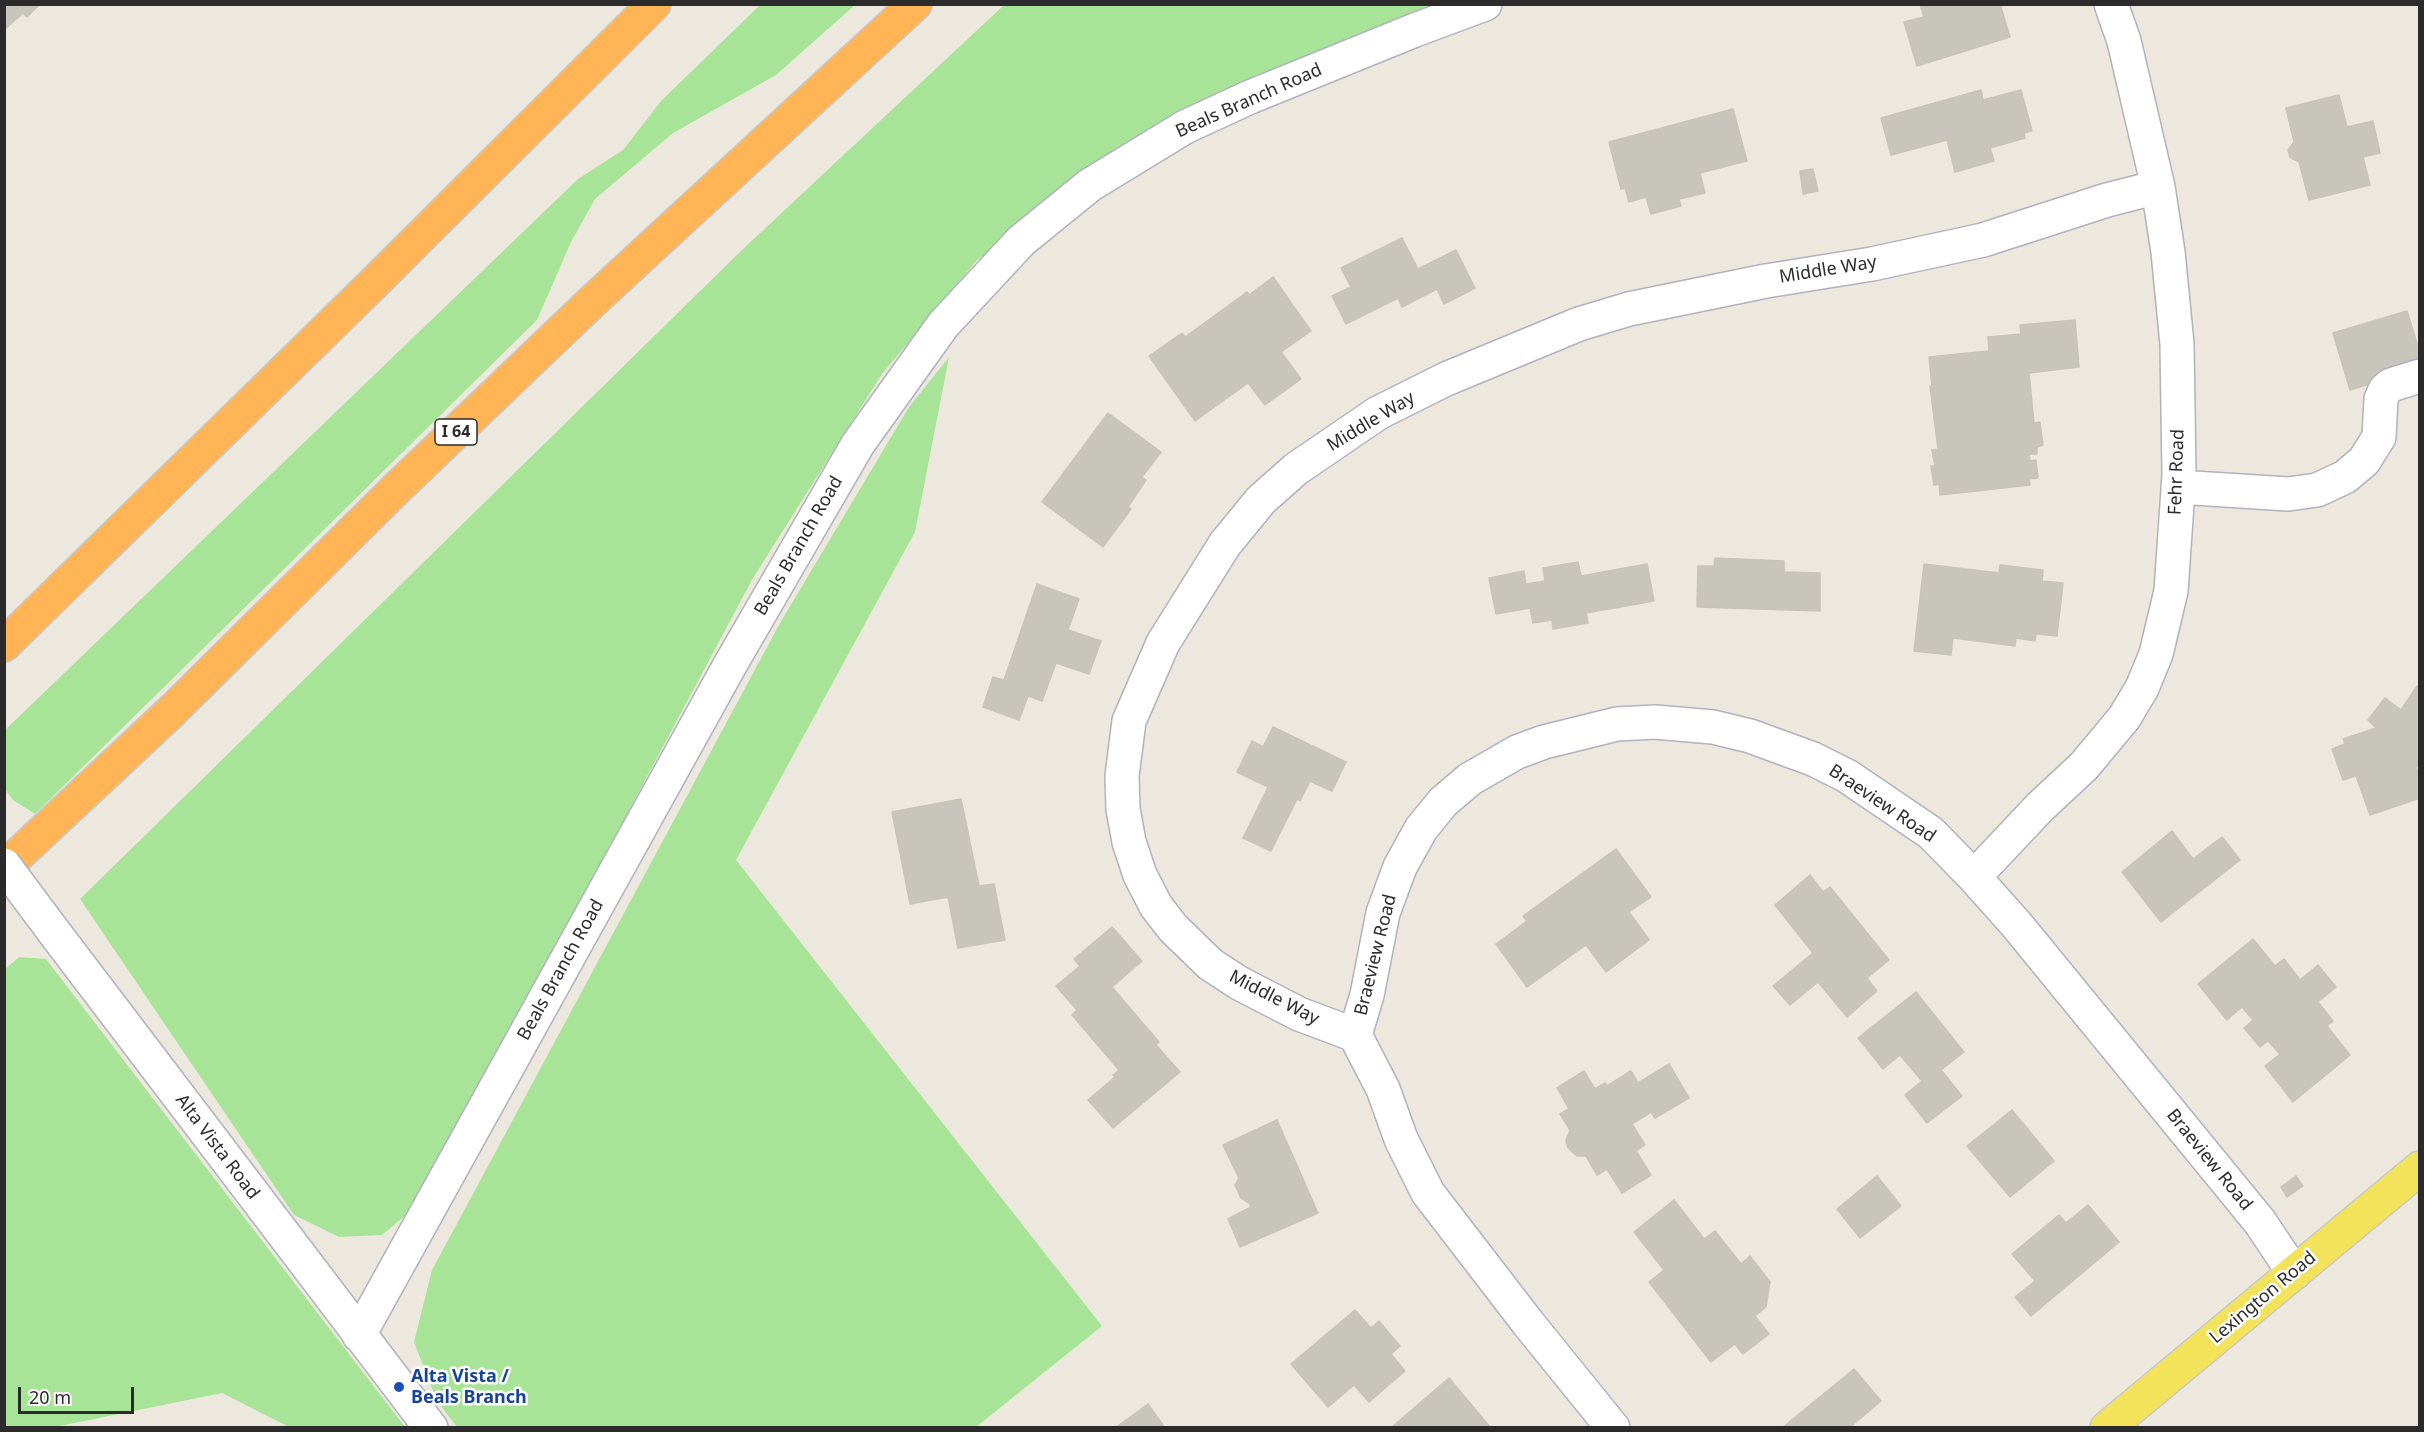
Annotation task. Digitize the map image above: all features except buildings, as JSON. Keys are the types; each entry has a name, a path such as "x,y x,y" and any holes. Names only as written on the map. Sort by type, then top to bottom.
{"highway":[{"path":"4,645 374,283 654,4"},
{"name":"I 64","path":"4,867 173,710 395,490 578,315 915,4"}],"main road":[{"name":"Lexington Road","path":"2107,1428 2420,1168"}],"street":[{"name":"Beals Branch Road","path":"360,1335 735,655 858,444 943,324 1021,241 1090,185 1185,127 1272,88 1485,4"},
{"name":"Fehr Road","path":"1974,877 2040,807 2084,766 2124,718 2142,688 2156,654 2171,591 2178,487 2177,344 2168,252 2158,187 2124,41 2111,4"},
{"name":"Middle Way","path":"1355,1035 1299,1014 1239,983 1210,964 1173,928 1156,906 1140,875 1129,842 1123,808 1122,776 1129,721 1163,643 1225,544 1261,500 1296,469 1378,413 1446,379 1579,324 1640,306 1766,281 1872,264 1983,240 2107,200 2158,187"},
{"path":"2178,487 2288,494 2317,490 2345,477 2364,461 2379,437 2381,399 2385,390 2391,385 2420,376"},
{"name":"Braeview Road","path":"1613,1428 1527,1323 1428,1193 1401,1139 1383,1089 1355,1035 1367,995 1383,913 1400,867 1421,829 1443,802 1470,779 1517,752 1554,739 1617,724 1655,722 1713,727 1750,736 1813,759 1847,776 1931,833 1974,877 2023,933 2260,1222 2295,1273"},
{"name":"Alta Vista Road","path":"4,867 431,1428"}],"green space":[{"path":"761,4 855,5 776,75 673,133 595,199 571,242 537,320 35,814 13,800 5,789 5,730 578,179 623,150 661,101"},
{"path":"1004,5 1433,5 1176,113 1066,192 977,260 882,374 753,578 555,949 406,1215 382,1235 339,1237 294,1215 80,899 743,249"},
{"path":"949,357 915,532 736,860 1102,1326 976,1427 457,1427 437,1401 414,1342 432,1270 780,623 909,407"},
{"path":"19,957 46,959 405,1427 289,1427 222,1393 55,1427 5,1427 4,970"}],"place":[{"name":"Alta Vista / Beals Branch","path":"399,1387"}]}
